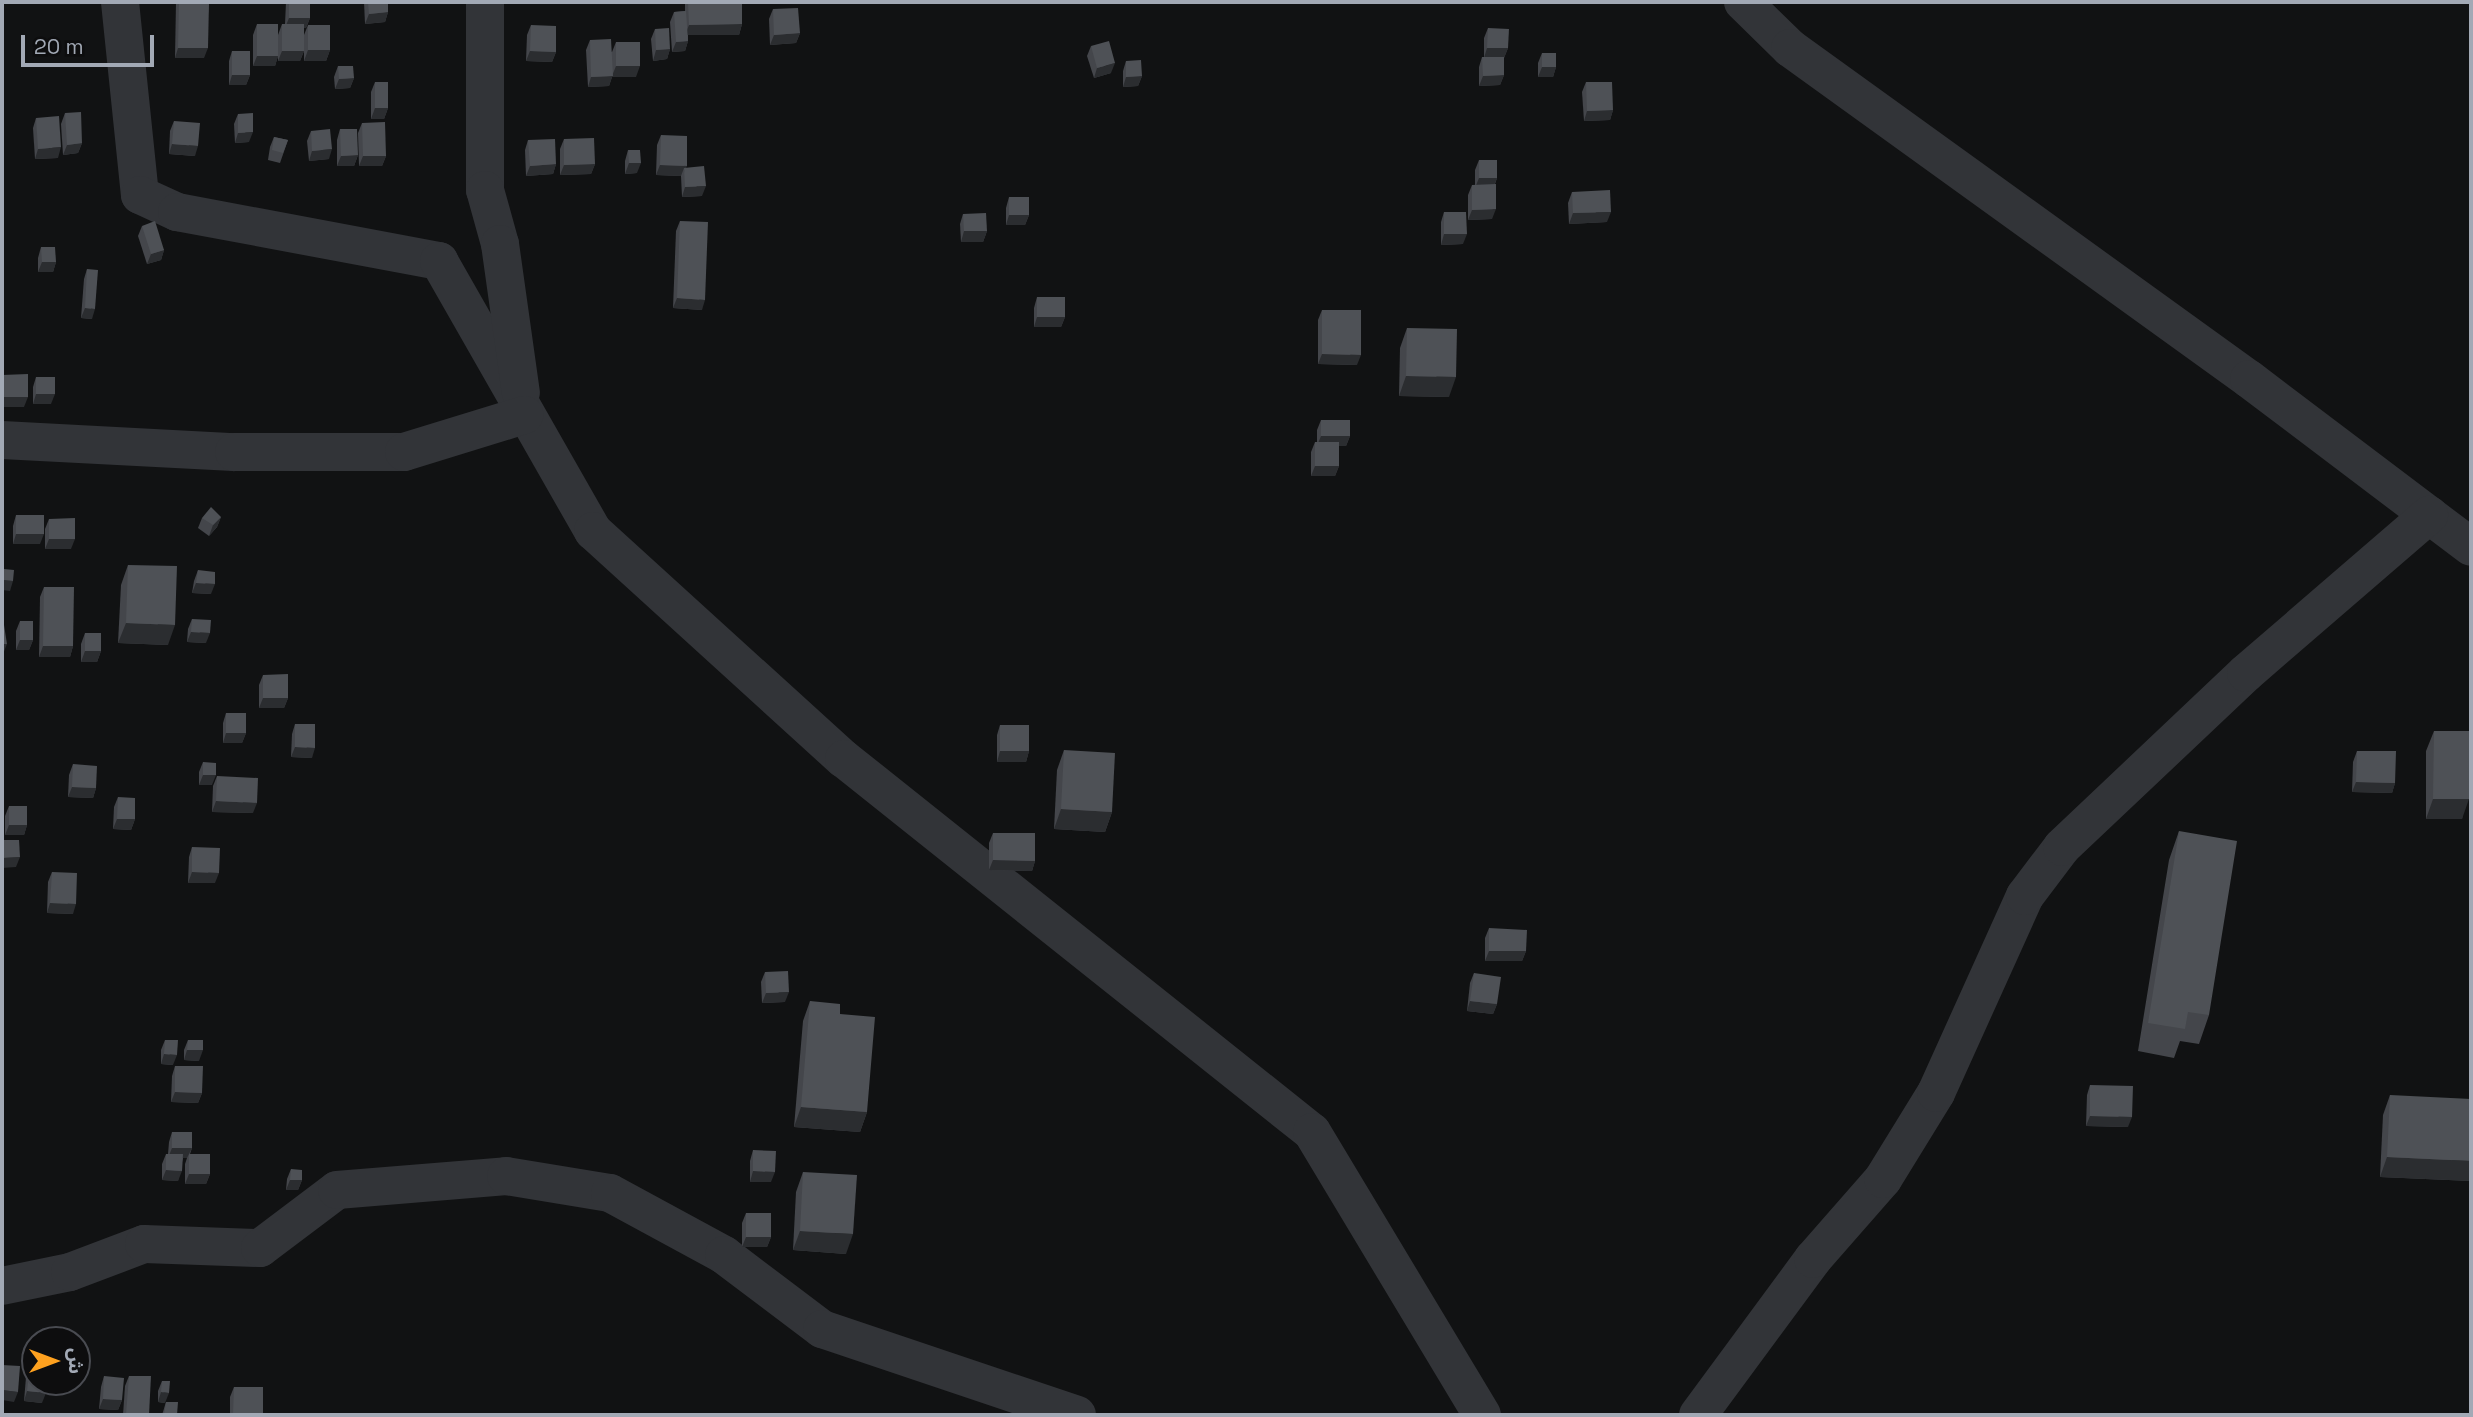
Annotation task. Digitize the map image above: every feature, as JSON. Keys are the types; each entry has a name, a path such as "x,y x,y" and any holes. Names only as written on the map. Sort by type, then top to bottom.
{"street":[{"path":"120,2 140,195 177,212 439,261 524,415 593,531 844,759 1312,1132 1482,1415"},
{"path":"485,2 485,190 499,244 524,415"},
{"path":"1743,2 1790,48 2249,379 2471,547"},
{"path":"2,440 234,452 404,452 524,415"},
{"path":"1698,1415 1813,1259 1883,1179 1936,1093 2020,907 2062,847 2246,673 2429,515"},
{"path":"2,1286 70,1272 144,1244 260,1248 337,1189 506,1176 610,1193 724,1255 822,1329 1077,1415"}],"building":[{"path":"179,2 209,2 208,48 178,48"},
{"path":"289,2 310,2 310,18 289,18"},
{"path":"368,2 388,2 388,12 369,14"},
{"path":"688,2 742,2 742,24 689,25"},
{"path":"798,8 800,33 774,35 773,9"},
{"path":"686,11 688,41 676,42 674,12"},
{"path":"257,24 278,24 278,56 257,56"},
{"path":"282,24 304,24 304,51 282,51"},
{"path":"308,25 330,25 330,50 308,50"},
{"path":"531,25 556,26 556,52 530,51"},
{"path":"669,28 670,49 656,50 655,29"},
{"path":"1488,28 1509,29 1508,48 1487,48"},
{"path":"611,39 613,76 591,77 590,40"},
{"path":"1109,41 1115,63 1097,68 1091,46"},
{"path":"616,42 640,42 640,66 616,66"},
{"path":"232,51 250,51 250,75 232,75"},
{"path":"1542,53 1556,53 1556,67 1542,67"},
{"path":"1482,57 1504,57 1504,75 1483,76"},
{"path":"1141,60 1142,76 1126,77 1126,61"},
{"path":"338,66 353,66 354,78 339,79"},
{"path":"375,82 388,82 388,108 375,108"},
{"path":"1586,82 1612,82 1613,110 1587,111"},
{"path":"81,112 82,143 67,145 65,113"},
{"path":"253,113 253,132 238,133 238,114"},
{"path":"59,116 61,147 38,149 36,118"},
{"path":"174,121 200,123 198,146 172,144"},
{"path":"385,122 386,156 363,156 362,123"},
{"path":"330,129 332,149 312,151 311,131"},
{"path":"340,129 357,129 358,155 341,156"},
{"path":"661,135 687,136 687,166 660,165"},
{"path":"274,137 288,140 283,153 272,150"},
{"path":"594,138 595,164 564,165 564,139"},
{"path":"555,139 556,164 530,166 528,140"},
{"path":"628,150 640,150 641,163 629,163"},
{"path":"1479,160 1497,160 1497,178 1479,178"},
{"path":"704,166 706,186 685,187 684,168"},
{"path":"1496,184 1496,209 1472,210 1472,185"},
{"path":"1610,190 1611,212 1573,213 1572,192"},
{"path":"1009,197 1029,197 1029,215 1009,215"},
{"path":"1444,212 1466,212 1467,234 1444,234"},
{"path":"986,213 987,231 964,231 963,214"},
{"path":"155,221 164,250 151,254 142,226"},
{"path":"680,221 708,222 705,300 677,298"},
{"path":"41,247 55,247 56,262 42,262"},
{"path":"87,269 98,270 95,309 85,308"},
{"path":"1037,297 1065,297 1065,317 1037,317"},
{"path":"1322,310 1361,310 1361,355 1322,354"},
{"path":"1407,328 1457,329 1456,377 1406,376"},
{"path":"28,374 28,397 2,397 2,375"},
{"path":"36,377 55,377 55,394 36,394"},
{"path":"1321,420 1350,420 1350,436 1321,436"},
{"path":"1315,442 1339,442 1339,466 1315,466"},
{"path":"211,507 221,517 213,525 202,518"},
{"path":"16,515 44,515 44,534 16,534"},
{"path":"75,518 75,539 49,539 49,519"},
{"path":"128,565 177,566 175,625 126,623"},
{"path":"4,569 14,570 13,581 2,580"},
{"path":"198,570 215,572 215,584 196,583"},
{"path":"44,587 74,587 73,646 43,646"},
{"path":"192,619 211,620 210,633 191,632"},
{"path":"20,621 33,621 33,640 20,640"},
{"path":"4,625 7,644 2,644"},
{"path":"85,633 101,633 101,651 85,651"},
{"path":"288,674 288,698 263,698 263,675"},
{"path":"226,713 246,713 246,733 226,733"},
{"path":"295,724 315,724 315,748 295,747"},
{"path":"1000,725 1029,725 1029,751 1000,751"},
{"path":"2434,731 2470,731 2469,799 2433,799"},
{"path":"1064,750 1115,753 1112,812 1061,809"},
{"path":"2357,751 2396,751 2395,783 2356,782"},
{"path":"203,762 216,763 216,775 203,775"},
{"path":"73,764 97,766 96,788 72,787"},
{"path":"217,776 258,778 257,803 216,801"},
{"path":"118,797 135,798 135,819 117,819"},
{"path":"9,806 27,806 27,825 9,825"},
{"path":"2179,831 2237,841 2209,1015 2188,1012 2185,1029 2148,1023"},
{"path":"993,833 1035,833 1035,861 993,860"},
{"path":"2,840 19,840 20,857 3,858"},
{"path":"192,847 220,848 219,873 192,872"},
{"path":"52,872 77,873 76,904 50,903"},
{"path":"1489,928 1527,930 1526,951 1489,951"},
{"path":"788,971 789,992 766,993 765,972"},
{"path":"1474,973 1501,977 1497,1004 1470,1001"},
{"path":"810,1001 840,1004 840,1014 875,1017 867,1112 801,1107"},
{"path":"165,1040 178,1040 177,1055 164,1054"},
{"path":"188,1040 203,1040 203,1050 187,1050"},
{"path":"175,1066 203,1066 202,1093 175,1092"},
{"path":"2090,1085 2133,1086 2132,1117 2090,1116"},
{"path":"2390,1095 2471,1099 2471,1161 2387,1157"},
{"path":"172,1132 192,1132 192,1148 172,1148"},
{"path":"753,1150 776,1151 775,1172 753,1171"},
{"path":"166,1154 183,1154 182,1171 166,1170"},
{"path":"189,1154 210,1154 210,1174 189,1174"},
{"path":"291,1169 302,1170 302,1180 290,1180"},
{"path":"803,1172 857,1175 853,1234 800,1231"},
{"path":"746,1213 771,1213 771,1237 746,1237"},
{"path":"2,1365 20,1366 18,1392 2,1390"},
{"path":"104,1376 124,1378 122,1400 103,1399"},
{"path":"129,1376 151,1376 149,1415 126,1415"},
{"path":"162,1381 170,1381 169,1393 161,1392"},
{"path":"234,1387 263,1387 263,1415 233,1415"},
{"path":"166,1402 178,1402 177,1415 164,1415"}]}
